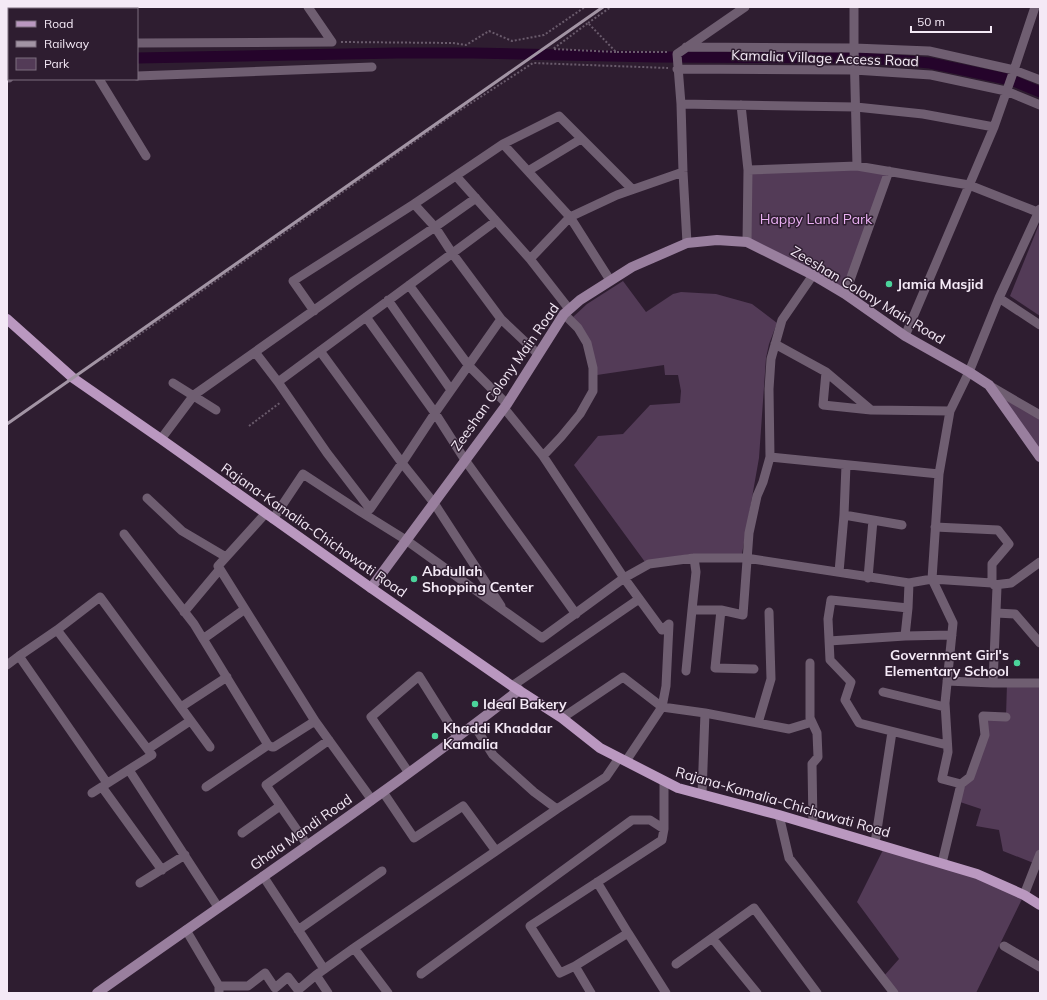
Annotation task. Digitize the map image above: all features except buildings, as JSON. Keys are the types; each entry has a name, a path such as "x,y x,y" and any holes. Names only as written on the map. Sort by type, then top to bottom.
{"main road":[{"name":"Rajana-Kamalia-Chichawati Road","path":"7,319 73,378 371,588 562,718 600,748 678,788 779,815 942,863 976,874 1024,895 1040,905"}],"street":[{"path":"308,7 332,42"},
{"path":"688,243 683,172 681,104 677,66 681,51 745,7"},
{"path":"854,7 857,166"},
{"path":"905,336 994,127 1035,7"},
{"path":"138,43 332,42"},
{"path":"681,51 854,48 929,51 1014,70 1040,80"},
{"name":"Kamalia Village Access Road","path":"677,66 854,70 931,75 1006,91 1040,105"},
{"path":"138,76 372,67"},
{"path":"100,80 146,156"},
{"path":"681,104 856,107 923,114 994,127"},
{"path":"741,105 748,170 747,242"},
{"path":"314,311 293,280 414,204 503,144 558,116 632,189"},
{"path":"528,171 582,139"},
{"path":"503,144 570,217 610,280"},
{"path":"748,170 857,166 969,185 1040,211 999,298 969,372 950,411 939,474 932,579 953,623 945,707 948,752 942,779 961,784"},
{"path":"845,294 889,171"},
{"path":"530,260 570,217 617,194 683,172"},
{"path":"456,176 530,260 587,343 593,368 593,391 580,414 561,437 542,456"},
{"path":"161,439 194,395 476,198"},
{"path":"414,204 435,227 452,253 501,318 538,354"},
{"path":"278,382 496,221"},
{"name":"Zeeshan Colony Main Road","path":"371,588 505,406 567,312 580,300 632,267 688,243 717,240 747,242 813,275 845,294 905,336 969,372 988,385 1040,457"},
{"path":"692,610 721,610 743,615 749,533 757,496 763,482 770,457 770,359 782,320 813,275"},
{"path":"186,930 219,990 250,990 265,972 275,988 288,977 298,990 354,948 606,776 622,760 662,707 666,686 668,624 662,630 624,578 542,456 505,406 469,366 409,285"},
{"path":"999,298 1040,325"},
{"path":"388,300 451,390"},
{"path":"366,317 434,413 465,460 576,614"},
{"path":"367,512 501,318"},
{"path":"775,344 826,372 870,410"},
{"path":"320,351 402,463 434,503 504,611"},
{"path":"255,352 278,382 367,512"},
{"path":"826,372 823,405 870,410 950,411"},
{"path":"173,383 216,410"},
{"path":"988,385 1040,415"},
{"path":"770,457 939,474"},
{"path":"839,572 844,515 846,465"},
{"path":"372,800 315,721 218,566 269,516 303,474 367,512 542,638 624,578 648,564 694,558 746,558 839,572 868,578 909,583 932,579 993,584 1011,583 1039,564"},
{"path":"147,498 182,531 226,557"},
{"path":"844,515 902,524"},
{"path":"868,578 873,520"},
{"path":"935,527 998,530 1009,544 992,564 993,584 997,588 993,683"},
{"path":"124,534 203,639 268,745 274,748 315,721"},
{"path":"686,671 696,572 694,558"},
{"path":"184,612 220,569"},
{"path":"905,636 909,583"},
{"path":"7,665 57,630 100,597 210,748"},
{"path":"516,688 639,599"},
{"path":"908,608 831,600 828,619 830,660 851,682 845,700 858,723 947,745"},
{"path":"203,639 245,609"},
{"path":"721,610 715,668 754,669"},
{"path":"758,723 770,679 769,612"},
{"path":"996,613 1015,614 1040,643"},
{"path":"57,630 152,755 92,793"},
{"path":"829,641 905,636 952,635"},
{"path":"19,656 162,870"},
{"path":"810,663 810,718 817,733 818,757 812,764 813,825"},
{"path":"409,773 371,717 419,676 458,738"},
{"path":"181,707 227,677"},
{"path":"562,718 623,677 662,707 705,713 789,729 812,722"},
{"path":"947,681 1040,683"},
{"name":"Ghala Mandi Road","path":"97,993 218,907 308,846 458,738 516,688"},
{"path":"884,692 945,707"},
{"path":"702,794 705,713"},
{"path":"942,863 961,784 970,777 985,735 983,716 1006,718"},
{"path":"148,749 190,720"},
{"path":"474,725 493,756 534,792 557,809"},
{"path":"875,843 892,732"},
{"path":"308,846 266,785 329,740"},
{"path":"206,787 268,745"},
{"path":"129,770 218,907"},
{"path":"628,933 576,966 560,972 530,926 662,840 664,829 664,781"},
{"path":"383,792 414,838 462,806 496,851"},
{"path":"242,833 280,806"},
{"path":"779,815 789,858 894,993"},
{"path":"421,974 632,820 650,820 664,829"},
{"path":"1024,895 1040,854"},
{"path":"140,883 185,855"},
{"path":"298,930 382,871"},
{"path":"263,876 324,969"},
{"path":"597,882 666,993"},
{"path":"676,964 754,908 817,993"},
{"path":"712,938 757,993"},
{"path":"1004,946 1040,967"},
{"path":"354,948 388,993"},
{"path":"576,966 591,993"},
{"path":"316,975 328,993"}],"path":[{"path":"332,42 452,43 466,45 489,31 512,41 544,35 585,7"},
{"path":"611,7 553,49 616,52 681,51"},
{"path":"588,23 616,52"},
{"path":"103,360 438,125 533,64 677,66"},
{"path":"248,426 288,397"}],"green space":[{"name":"Happy Land Park","path":"857,166 889,171 845,294 747,242 748,173"},
{"path":"1040,222 1040,316 1010,296"},
{"path":"623,281 646,312 673,294 681,292 716,294 752,304 777,323 769,344 766,358 759,458 742,554 691,554 645,562 574,465 598,436 623,434 650,405 680,403 681,391 678,375 665,375 664,365 597,375 573,317 587,304"},
{"path":"989,385 1040,415 1040,457"},
{"path":"1007,683 1040,683 1040,854 1036,864 1003,851 999,830 976,826 981,809 957,801 970,777 985,735 983,716 1006,717"},
{"path":"885,846 1024,895 976,993 894,993 883,977 899,959 857,902"}],"waterway":[{"path":"138,58 473,53 657,57 855,58 930,63 1011,80 1040,92"}],"railway":[{"path":"7,424 603,7"}],"place":[{"name":"Jamia Masjid","path":"889,284"},
{"name":"Abdullah Shopping Center","path":"414,579"},
{"name":"Government Girl's Elementary School","path":"1017,663"},
{"name":"Ideal Bakery","path":"475,704"},
{"name":"Khaddi Khaddar Kamalia","path":"435,736"}]}
